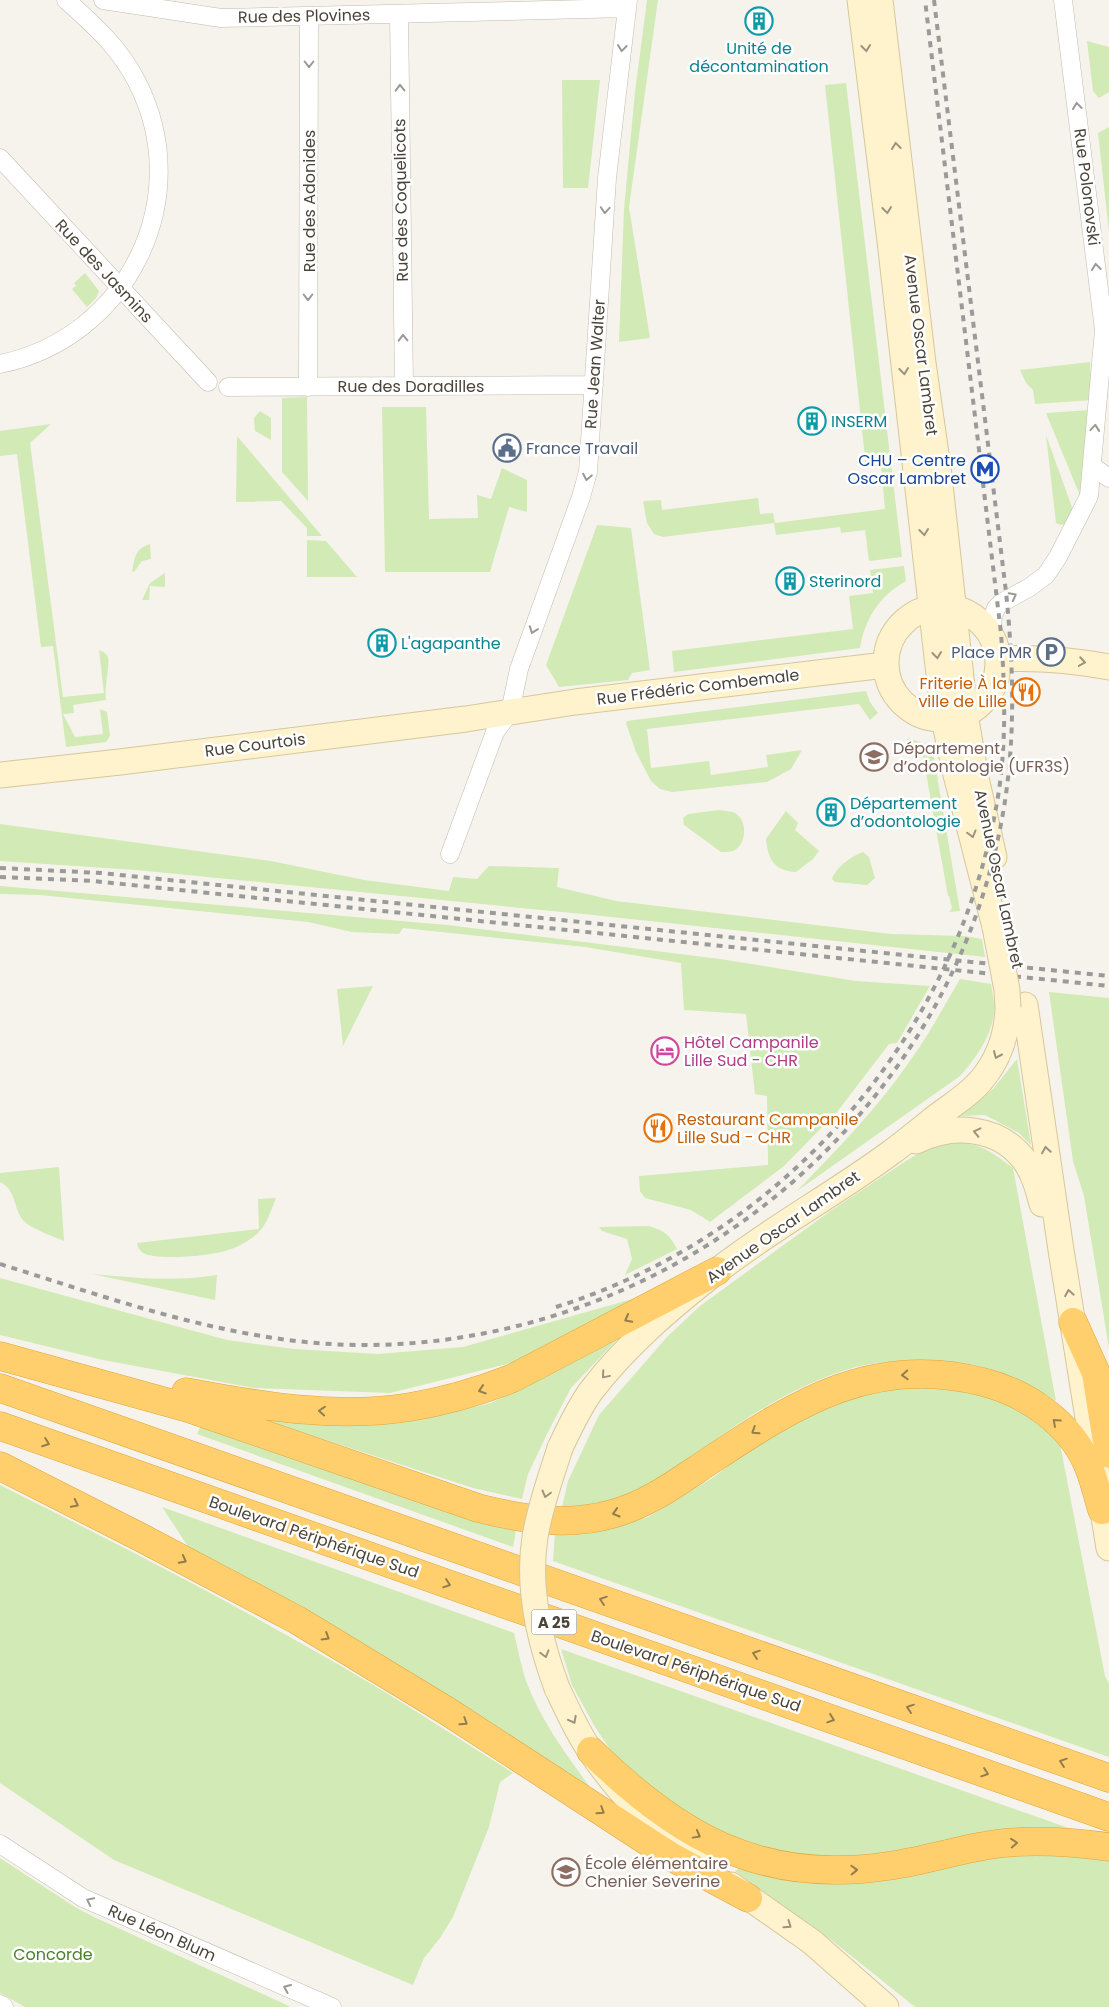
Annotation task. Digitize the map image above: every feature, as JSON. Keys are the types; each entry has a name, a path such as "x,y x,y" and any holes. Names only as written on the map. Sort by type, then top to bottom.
{"highway":[{"path":"0,1354 158,1387 264,1406 328,1412 383,1410 436,1402 486,1388 513,1378 717,1271"},
{"path":"1073,1322 1096,1373 1109,1454"},
{"path":"0,1354 188,1408 478,1508 542,1521 572,1520 611,1515 651,1499 776,1417 832,1390 881,1377 908,1374 962,1378 998,1386 1020,1396 1047,1413 1063,1427 1073,1438 1087,1463 1102,1510"},
{"name":"A 25","path":"0,1388 1109,1778"},
{"name":"Boulevard Périphérique Sud","path":"0,1426 1109,1817"},
{"path":"0,1466 298,1620 448,1711 670,1856 748,1898"},
{"path":"591,1751 635,1791 682,1827 730,1850 755,1859 781,1865 815,1870 859,1870 925,1860 996,1844 1046,1841 1109,1847"}],"main road":[{"name":"Avenue Oscar Lambret","path":"860,0 943,607 955,716 955,771 1003,925 1007,990 1016,1006 1061,1250 1109,1548"},
{"name":"Avenue Oscar Lambret","path":"880,0 922,363 939,475 943,607"},
{"path":"943,607 965,611 977,618 991,635 998,659 996,679 990,692 982,702 955,716 928,717 906,707 891,688 885,665 887,649 898,627 917,612 943,607"},
{"path":"998,659 1039,658 1075,661 1109,667"},
{"name":"Rue Frédéric Combemale","path":"510,712 575,702 885,665"},
{"name":"Rue Courtois","path":"0,775 120,762 510,712"},
{"name":"Avenue Oscar Lambret","path":"886,2007 824,1951 748,1898 659,1830 621,1790 591,1751 573,1722 545,1656 534,1596 533,1562 535,1537 541,1510 560,1448 572,1423 591,1392 621,1355 657,1320 754,1243 889,1154 967,1095 996,1060 1016,1006"},
{"name":"Avenue Oscar Lambret","path":"889,1154 937,1132 952,1129 984,1133 997,1139 1015,1150 1025,1161 1034,1177 1045,1218 1061,1250"}],"street":[{"path":"0,364 37,354 63,341 77,332 120,289 139,259 158,189 156,137 143,95 122,56 101,32 66,0"},
{"name":"Rue des Plovines","path":"103,0 221,18 399,14 627,4"},
{"name":"Rue Polonovski","path":"991,635 993,614 998,606 1041,580 1058,557 1089,496 1104,330 1063,0"},
{"name":"Rue Jean Walter","path":"450,854 496,732 510,712 519,669 585,485 589,459 607,178 627,4"},
{"name":"Rue des Coquelicots","path":"399,14 404,386"},
{"name":"Rue des Adonides","path":"308,387 309,16"},
{"name":"Rue des Jasmins","path":"0,158 208,382"},
{"name":"Rue des Doradilles","path":"228,387 594,385"},
{"path":"1092,466 1109,478"},
{"name":"Rue Léon Blum","path":"0,1844 83,1898 332,2007"},
{"path":"0,2004 4,2007"}],"green space":[{"path":"647,0 658,0 629,207 650,338 619,342 624,209 635,92"},
{"path":"1087,41 1109,47 1109,92 1099,98 1093,91"},
{"path":"562,80 600,80 588,188 563,188"},
{"path":"846,83 902,557 869,561 865,530 841,533 840,527 776,535 774,523 663,537 654,534 647,523 643,501 661,500 662,510 758,498 760,514 773,513 775,523 885,509 881,466 866,467 825,85"},
{"path":"1109,127 1109,232 1098,133"},
{"path":"85,273 99,291 96,298 87,307 72,289 76,286 74,283"},
{"path":"1090,362 1092,400 1035,404 1033,390 1026,383 1020,370"},
{"path":"307,397 308,501 282,472 282,398"},
{"path":"382,407 426,407 429,519 478,518 477,495 491,499 502,468 527,480 527,512 509,507 490,572 385,572"},
{"path":"1090,410 1081,498 1046,413"},
{"path":"260,411 271,418 271,440 255,431 254,418"},
{"path":"51,424 30,443 63,697 104,693 99,650 106,654 108,661 106,700 73,705 74,713 63,714 75,737 103,734 100,709 107,712 110,736 106,742 66,747 53,646 41,647 17,454 0,456 0,431"},
{"path":"1046,435 1074,513 1069,523 1061,525 1056,523"},
{"path":"237,436 322,536 307,536 307,528 281,501 236,502"},
{"path":"597,525 631,528 650,670 632,673 628,680 559,687 546,665"},
{"path":"307,540 326,541 357,577 307,577"},
{"path":"150,544 151,559 142,561 134,572 132,571 135,558 141,548"},
{"path":"904,566 906,581 888,594 875,609 862,637 860,648 674,672 672,651 853,629 849,596 873,593 870,570"},
{"path":"165,573 165,587 150,586 149,600 142,600 150,583"},
{"path":"866,691 870,702 878,713 870,720 859,704 647,729 651,768 709,761 711,775 768,767 766,755 802,750 791,769 767,782 672,792 660,789 651,781 636,752 626,723 627,721"},
{"path":"908,738 932,746 960,911 949,912 952,908 948,896 923,756 904,747"},
{"path":"719,810 735,813 742,821 744,827 743,838 738,848 733,851 721,852 684,825 683,818 688,814"},
{"path":"786,811 798,823 795,830 819,851 813,859 796,872 777,866 768,852 767,846 766,839"},
{"path":"0,824 271,861 364,880 449,891 453,877 477,879 489,866 559,868 557,887 616,901 891,934 964,936 982,939 985,957 593,915 136,870 0,861"},
{"path":"863,852 869,857 875,878 867,885 835,882 832,879 845,862"},
{"path":"0,886 447,925 720,959 856,981 930,986 897,1043 889,1044 837,1112 784,1166 710,1222 691,1210 645,1198 640,1191 639,1176 768,1165 767,1096 755,1094 746,1014 684,1010 681,963 585,947 403,928 399,934 352,932 308,922 40,895 0,894"},
{"path":"960,979 991,984 994,1001 993,1020 987,1038 972,1062 960,1076 797,1191 886,1094 925,1039"},
{"path":"373,986 343,1046 337,989"},
{"path":"1049,992 1109,998 1109,1348 1084,1196 1073,1161"},
{"path":"1017,1059 1031,1145 1019,1133 985,1115 959,1116 993,1089"},
{"path":"958,1142 988,1150 1013,1168 1056,1401 1008,1375 968,1364 901,1362 863,1365 812,1383 783,1397 743,1421 680,1465 637,1490 614,1499 589,1505 562,1507 568,1481 599,1415 667,1337 700,1306 829,1212 912,1157 936,1145"},
{"path":"59,1167 64,1241 35,1229 25,1222 19,1214 9,1189 0,1182 0,1173"},
{"path":"276,1198 264,1225 258,1233 248,1241 232,1249 184,1257 160,1257 143,1253 138,1246 137,1243 259,1229 258,1199"},
{"path":"648,1226 666,1234 677,1249 625,1275 632,1259 627,1239 602,1231 599,1227"},
{"path":"92,1274 170,1279 217,1275 215,1300"},
{"path":"0,1278 227,1340 294,1349 378,1354 463,1347 636,1298 511,1363 390,1393 254,1388 103,1360 0,1335"},
{"path":"625,1331 571,1388 528,1474 522,1499 473,1488 264,1420 400,1423 491,1403 574,1361"},
{"path":"925,1386 972,1392 1007,1402 1027,1413 1059,1439 1105,1676 1109,1684 1109,1757 553,1561 555,1533 612,1528 648,1517 714,1477 761,1440 806,1413 865,1392 898,1387"},
{"path":"201,1425 382,1489 516,1530 513,1547 197,1434"},
{"path":"0,1485 158,1565 274,1628 338,1664 513,1773 500,1782 489,1827 453,1917 440,1938 424,1958 413,1985 114,1860 0,1783"},
{"path":"162,1507 514,1633 526,1681 532,1696 564,1751 592,1790 418,1677 189,1548"},
{"path":"561,1649 1080,1832 846,1863 777,1855 682,1817 617,1760 595,1727 572,1685"},
{"path":"1038,1853 1109,1860 1109,2007 915,2007 834,1942 735,1871 740,1868 785,1879 846,1883 991,1856"},
{"name":"Concorde","path":"0,1858 75,1907 94,1917 291,2007 25,2007 0,1993"}],"railway":[{"path":"556,1307 638,1275 714,1232 783,1179 845,1118 897,1050 941,974 974,893 1000,786 1004,720 1001,633 925,0"},
{"path":"0,1264 184,1320 277,1339 325,1344 373,1345 484,1333 590,1303 689,1256 779,1194 857,1118 921,1030 970,931 1001,824 1006,795 1011,737 1012,679 1006,592 934,0"},
{"path":"0,868 101,873 1109,976"},
{"path":"0,877 93,881 1109,986"}],"place":[{"name":"Unité de décontamination","path":"759,21"},
{"name":"INSERM","path":"812,421"},
{"name":"France Travail","path":"507,448"},
{"name":"CHU – Centre Oscar Lambret","path":"985,469"},
{"name":"Sterinord","path":"790,581"},
{"name":"L'agapanthe","path":"382,643"},
{"name":"Place PMR","path":"1051,652"},
{"name":"Friterie À la ville de Lille","path":"1026,692"},
{"name":"Département d’odontologie (UFR3S)","path":"874,757"},
{"name":"Département d’odontologie","path":"831,812"},
{"name":"Hôtel Campanile Lille Sud - CHR","path":"665,1051"},
{"name":"Restaurant Campanile Lille Sud - CHR","path":"658,1128"},
{"name":"École élémentaire Chenier Severine","path":"566,1872"}]}
